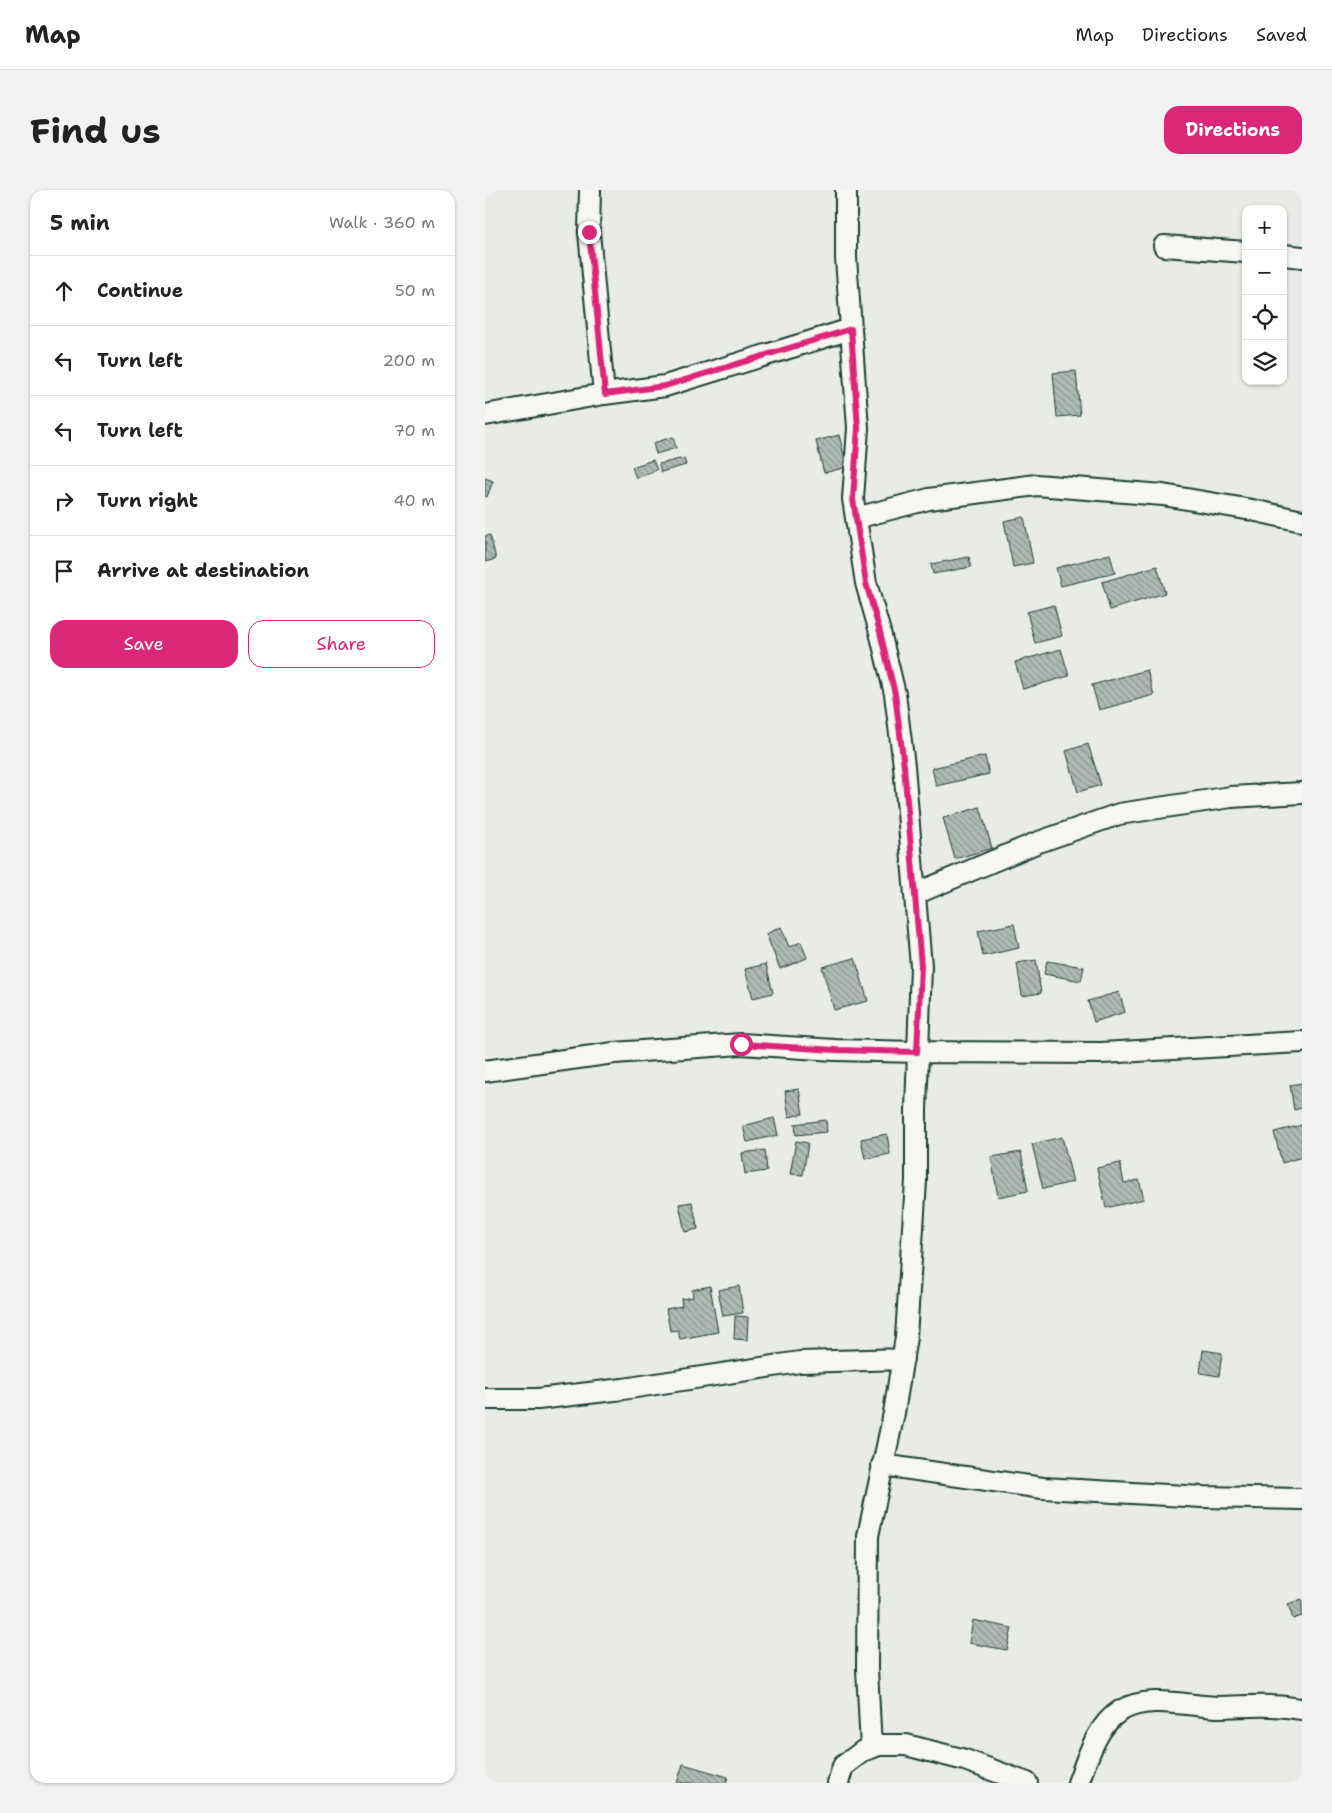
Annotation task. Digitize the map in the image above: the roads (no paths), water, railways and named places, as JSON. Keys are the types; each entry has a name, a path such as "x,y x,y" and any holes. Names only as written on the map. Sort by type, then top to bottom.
{"street":[{"path":"590,190 589,232 605,394"},
{"path":"846,190 846,258 858,428 853,499 866,583 895,694 904,766 921,966 917,1052 916,1181 906,1337 894,1413 881,1465 868,1536 867,1669 871,1748"},
{"path":"1164,246 1242,252"},
{"path":"1287,255 1302,257"},
{"path":"485,414 665,386 851,329"},
{"path":"855,518 929,499 1036,485 1163,495 1252,510 1302,522"},
{"path":"915,894 1036,843 1119,814 1231,797 1302,793"},
{"path":"485,1071 614,1053 741,1044 835,1050 1101,1053 1302,1042"},
{"path":"485,1400 538,1399 623,1389 799,1362 903,1358"},
{"path":"881,1465 1043,1488 1203,1497 1302,1498"},
{"path":"1078,1783 1091,1746 1108,1722 1119,1712 1136,1704 1160,1702 1217,1707 1271,1706 1302,1709"},
{"path":"839,1783 843,1766 863,1751 879,1745 906,1745 965,1760 1027,1783"}]}
